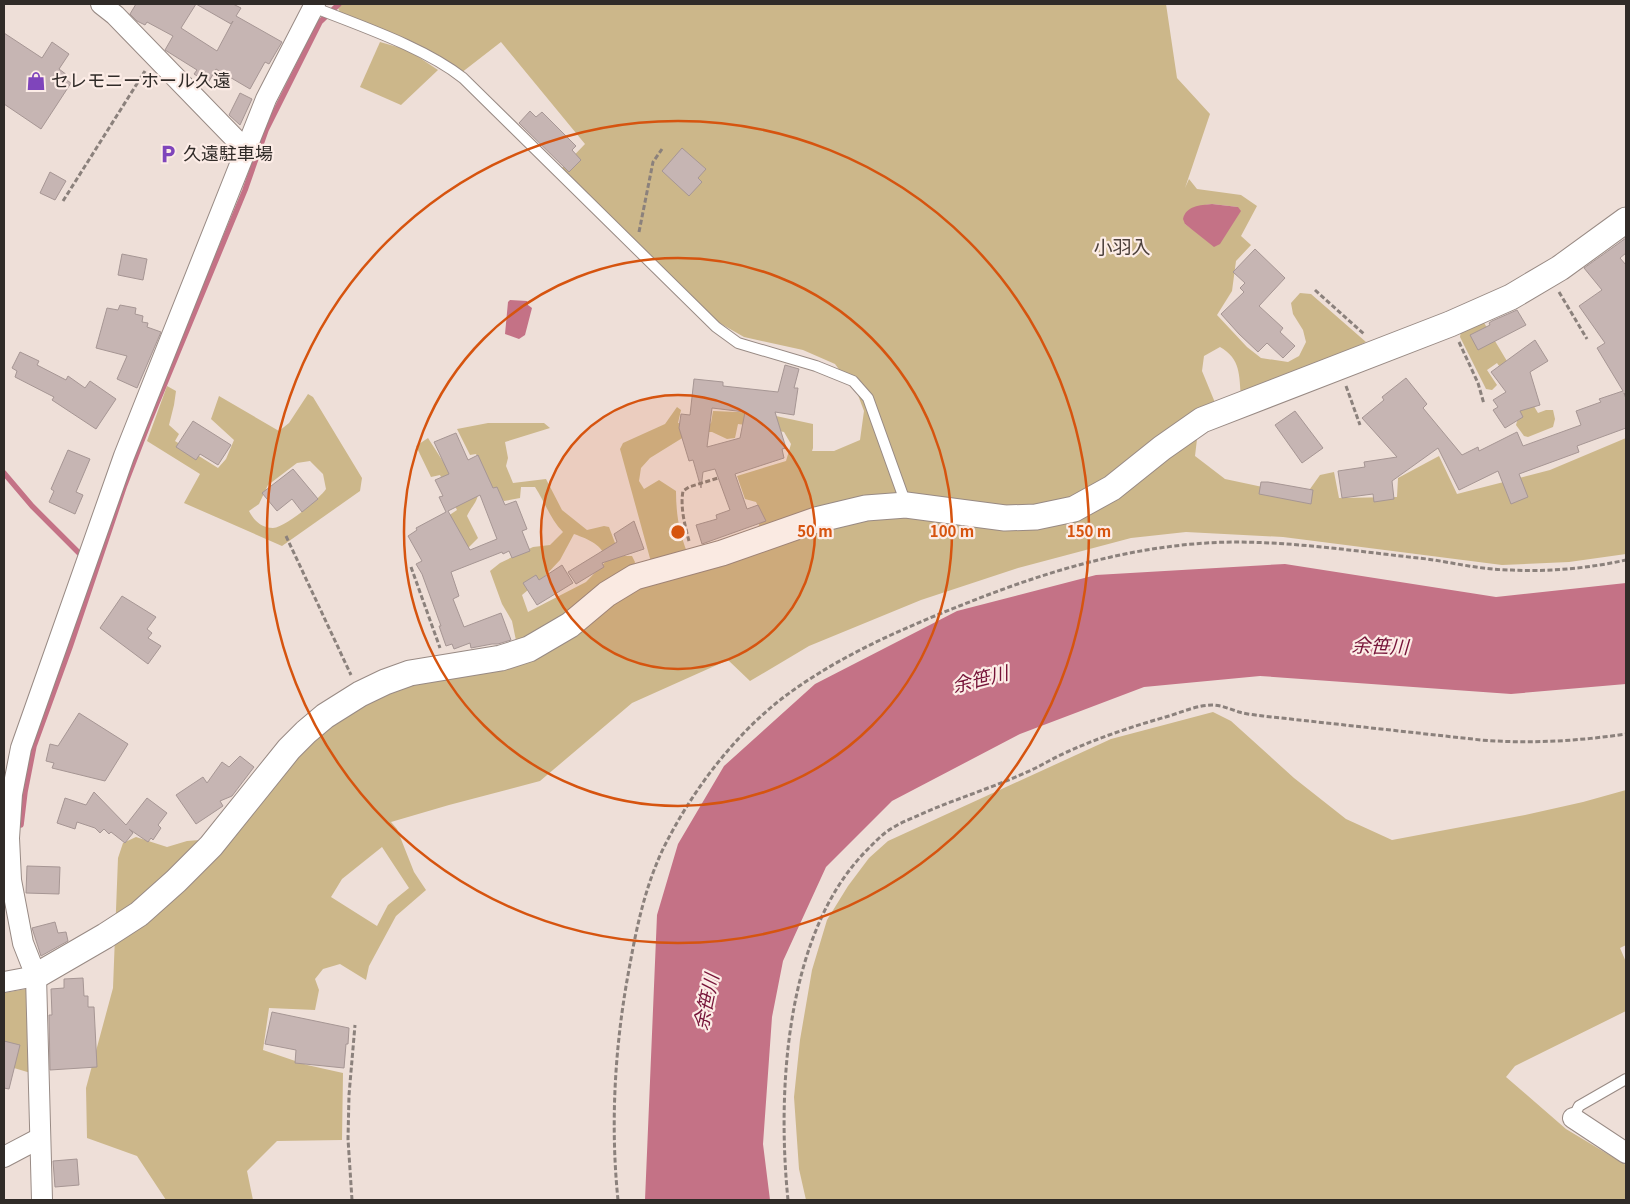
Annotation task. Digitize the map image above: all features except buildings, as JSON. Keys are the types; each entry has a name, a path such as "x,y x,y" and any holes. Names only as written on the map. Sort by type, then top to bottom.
{"street":[{"path":"42,1200 36,976 23,943 11,880 9,838 12,794 9,776 21,748 124,456 266,99 314,6"},
{"path":"112,7 154,56 246,150"},
{"path":"4,982 36,976 139,914 211,846 289,749 306,732 325,716 360,694 385,682 410,673 501,658 529,649 570,625 607,594 636,577 722,554 816,520 866,508 906,505 1006,518 1036,517 1074,509 1112,488 1162,448 1202,420 1450,324 1511,297 1549,275 1626,220"},
{"path":"1573,1118 1626,1153"},
{"path":"4,1157 40,1138"}],"lane":[{"path":"314,6 390,39 452,69 635,250 728,337 738,343 816,366 853,381 868,398 906,505"},
{"path":"1573,1118 1579,1106 1626,1079"}],"path":[{"path":"63,201 154,56"},
{"path":"635,250 653,162 662,149"},
{"path":"1549,275 1586,339"},
{"path":"1315,290 1382,350"},
{"path":"1450,324 1478,383 1484,404"},
{"path":"1339,367 1360,425"},
{"path":"695,561 686,529 681,499 683,491 689,487 718,478"},
{"path":"286,536 360,694"},
{"path":"618,1200 614,1144 616,1066 626,983 636,934 651,880 664,848 685,809 720,761 751,726 782,698 808,681 836,664 910,626 1041,576 1077,565 1148,550 1195,543 1284,543 1512,570 1581,567 1626,560"},
{"path":"411,567 447,667"},
{"path":"788,1200 784,1111 787,1057 796,1001 808,951 816,926 843,879 858,859 881,836 895,826 1027,772 1066,752 1124,729 1211,705 1229,708 1241,713 1263,716 1488,741 1539,742 1603,738 1626,734"},
{"path":"352,1200 348,1140 349,1095 355,1025"}],"shaded area":[{"path":"336,4 1166,4 1177,78 1210,114 1185,188 1189,179 1197,189 1241,195 1257,206 1241,236 1251,245 1236,261 1232,291 1217,315 1247,347 1261,358 1288,362 1299,356 1306,342 1303,330 1293,314 1291,303 1300,293 1311,294 1366,342 1241,397 1238,368 1232,357 1220,347 1204,356 1202,371 1216,405 1200,414 1195,456 1225,479 1305,496 1320,475 1334,472 1339,498 1397,497 1398,478 1439,456 1457,494 1550,470 1626,438 1626,554 1569,562 1502,565 1283,537 1186,532 1131,538 1018,568 921,600 809,646 750,681 728,660 632,703 540,781 391,822 397,829 414,872 426,890 396,916 369,966 366,980 340,964 323,969 315,979 319,990 315,1010 269,1008 263,1050 307,1065 343,1073 342,1140 277,1141 247,1171 253,1200 166,1200 137,1156 87,1138 86,1088 113,988 118,858 123,843 136,837 167,847 187,841 212,839 304,742 379,692 520,660 512,621 502,604 490,571 500,563 533,547 550,545 563,532 551,516 535,487 521,487 520,498 504,501 489,488 478,494 467,516 478,538 468,548 448,516 457,510 440,475 431,477 416,446 428,438 451,474 485,476 476,454 470,455 457,429 488,423 544,423 550,428 505,442 508,458 506,466 513,483 546,479 562,510 587,530 604,526 609,527 620,556 632,556 635,562 632,570 752,548 762,515 756,502 745,499 737,476 786,461 791,444 784,432 738,424 735,438 727,439 712,432 692,432 650,458 641,468 639,481 644,489 659,480 676,491 679,522 687,552 651,562 620,449 623,443 665,424 677,407 681,410 678,423 707,426 711,423 713,411 762,413 813,424 812,451 834,451 860,440 864,411 858,395 835,364 803,350 744,337 716,321 561,169 585,144 501,42 461,73 440,56 378,28 341,14","holes":["1205,205 1238,207 1192,229 1185,224","574,534 598,546 607,560 586,582 528,612 522,595 546,575 560,560","382,847 409,888 388,905 377,926 331,897 342,879"]},
{"path":"380,42 408,50 438,70 401,105 360,87"},
{"path":"1483,321 1538,413 1553,410 1555,419 1553,427 1528,437 1524,436 1516,425 1523,401 1497,363 1487,370 1497,385 1492,390 1486,389 1460,337 1461,331"},
{"path":"167,386 176,391 169,425 179,434 175,441 218,468 226,459 234,440 211,419 219,396 279,431 289,423 308,394 313,397 362,478 360,491 282,546 184,503 200,474 147,441","holes":["310,461 323,474 326,489 302,512 286,523 269,528 256,521 249,511 259,504 268,485 297,463"]},
{"path":"1213,712 1231,721 1294,778 1346,819 1392,840 1525,815 1626,790 1626,945 1620,948 1626,962 1626,1011 1515,1066 1506,1077 1566,1129 1626,1165 1626,1200 806,1200 799,1169 794,1097 800,1040 812,970 827,920 848,886 869,858 888,841 1111,739"},
{"path":"31,988 34,1074 4,1065 4,993"}],"water":[{"path":"1212,204 1238,207 1241,211 1220,244 1214,247 1185,224 1183,219 1190,209"},
{"path":"510,300 527,301 528,305 532,308 525,335 519,339 505,334 508,302"},
{"name":"余笹川","path":"1285,564 1496,597 1626,583 1626,684 1511,694 1260,676 1144,687 1020,734 892,801 826,867 783,961 772,1017 763,1144 770,1200 645,1200 657,915 678,844 724,766 815,684 957,611 1096,575"}],"waterway":[{"path":"21,825 34,746 70,647 124,487 149,422 245,190 266,130 320,22 339,4"},
{"path":"4,473 32,506 84,558"}],"place":[{"name":"セレモニーホール久遠","path":"36,81"},
{"name":"久遠駐車場","path":"168,154"}],"district":[{"name":"小羽入","path":"1122,247"}]}
